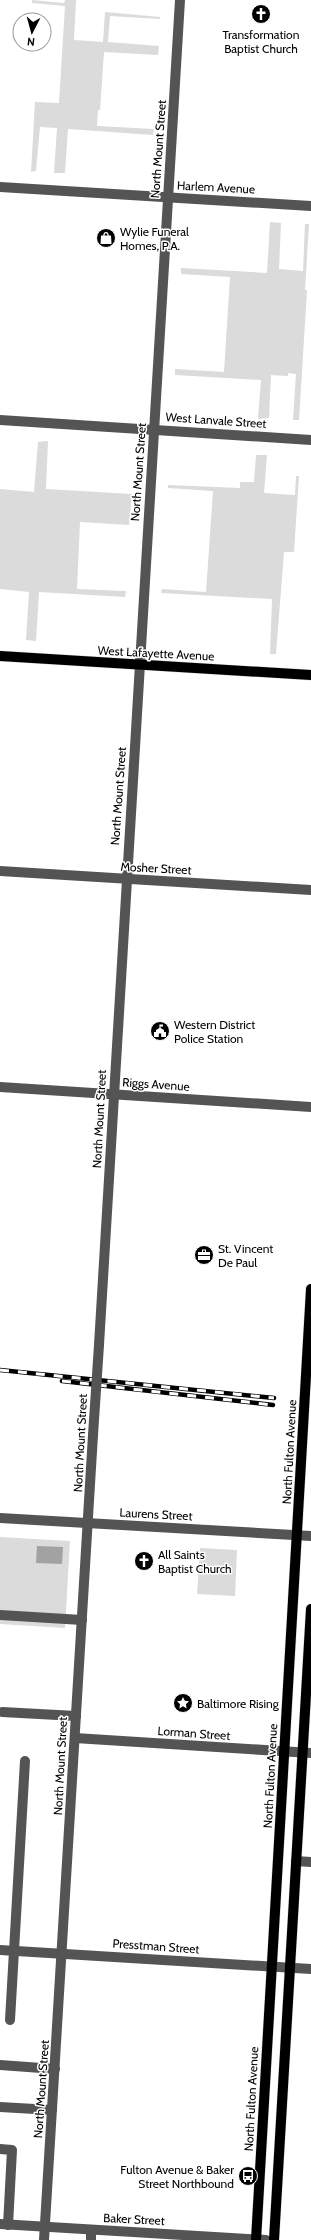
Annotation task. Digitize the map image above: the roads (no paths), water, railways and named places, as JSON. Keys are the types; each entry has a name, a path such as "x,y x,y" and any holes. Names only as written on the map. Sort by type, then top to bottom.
{"main road":[{"name":"West Lafayette Avenue","path":"0,656 311,675"},
{"name":"North Fulton Avenue","path":"259,2240 271,1967 311,1289"},
{"path":"274,2240 296,1861 307,1753 311,1609"}],"street":[{"name":"North Mount Street","path":"44,2240 180,0"},
{"name":"Harlem Avenue","path":"0,187 311,206"},
{"name":"West Lanvale Street","path":"0,420 311,440"},
{"name":"Mosher Street","path":"0,872 311,890"},
{"name":"Riggs Avenue","path":"0,1087 311,1107"},
{"name":"Laurens Street","path":"0,1518 311,1536"},
{"path":"0,1615 82,1620"},
{"path":"2,1712 76,1716"},
{"name":"Lorman Street","path":"75,1738 307,1753"},
{"path":"10,2020 25,1761"},
{"path":"296,1861 311,1862"},
{"name":"Presstman Street","path":"0,1950 311,1969"},
{"path":"0,2066 55,2069"},
{"path":"0,2107 52,2110"},
{"path":"0,2150 12,2150 4,2224"},
{"name":"Baker Street","path":"4,2224 45,2227 91,2235 259,2240"}],"railway":[{"path":"0,1370 274,1398"},
{"path":"62,1381 273,1405"}],"place":[{"name":"Transformation Baptist Church","path":"261,14"},
{"name":"Wylie Funeral Homes, P.A.","path":"106,238"},
{"name":"Western District Police Station","path":"160,1031"},
{"name":"St. Vincent De Paul","path":"204,1255"},
{"name":"All Saints Baptist Church","path":"144,1561"},
{"name":"Baltimore Rising","path":"183,1703"},
{"name":"Fulton Avenue & Baker Street Northbound","path":"248,2176"}]}
